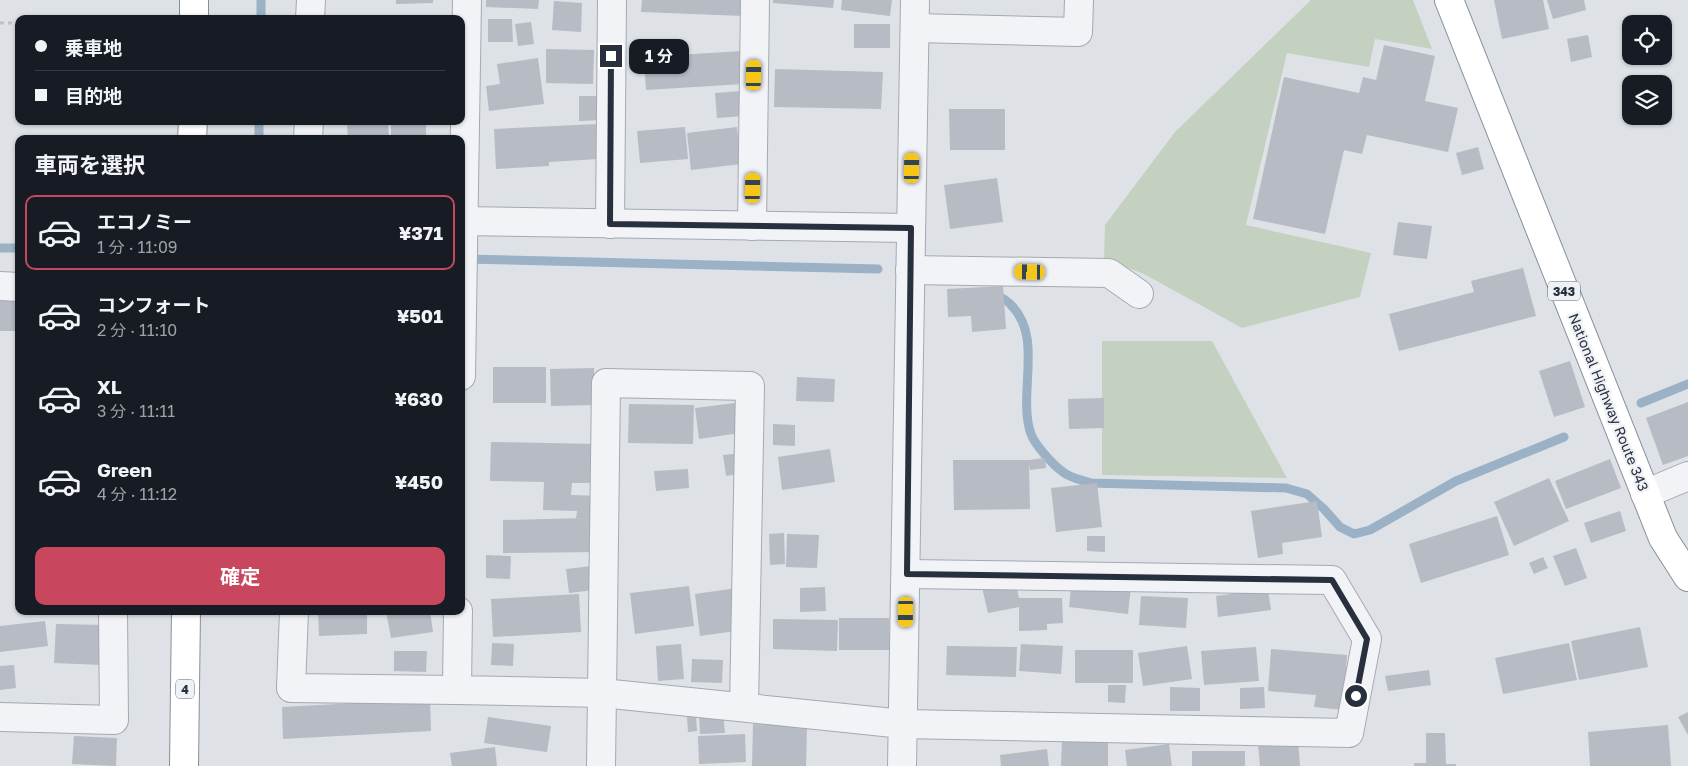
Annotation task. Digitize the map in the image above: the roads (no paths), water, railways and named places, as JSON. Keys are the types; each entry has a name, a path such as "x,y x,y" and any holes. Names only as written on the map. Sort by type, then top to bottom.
{"highway":[{"path":"194,0 194,15"},
{"name":"National Highway Route 343","path":"1454,1 1662,538 1688,577"},
{"name":"4","path":"184,766 186,615"}],"street":[{"path":"310,15 311,0"},
{"path":"465,88 467,0"},
{"path":"610,224 612,0"},
{"path":"752,226 755,0"},
{"path":"902,766 907,574 915,0"},
{"path":"915,28 1078,32 1079,0"},
{"path":"465,221 911,228"},
{"path":"910,270 1109,274 1139,294"},
{"path":"0,286 15,287"},
{"path":"601,766 606,383 750,386 744,707"},
{"path":"1645,494 1688,476"},
{"path":"294,615 291,688 602,694 903,724 1349,733 1367,639 1332,580 907,574"},
{"path":"0,717 114,720 113,615"},
{"path":"457,690 458,615"}],"waterway":[{"path":"261,0 261,15"},
{"path":"259,125 259,135"},
{"path":"0,248 15,248"},
{"path":"466,259 878,269"},
{"path":"995,294 1011,305 1021,318 1026,333 1028,350 1027,419 1033,439 1054,465 1063,472 1091,483 1286,488 1307,494 1340,527 1354,534 1370,530 1456,481 1564,437"},
{"path":"1641,403 1688,384"}]}
